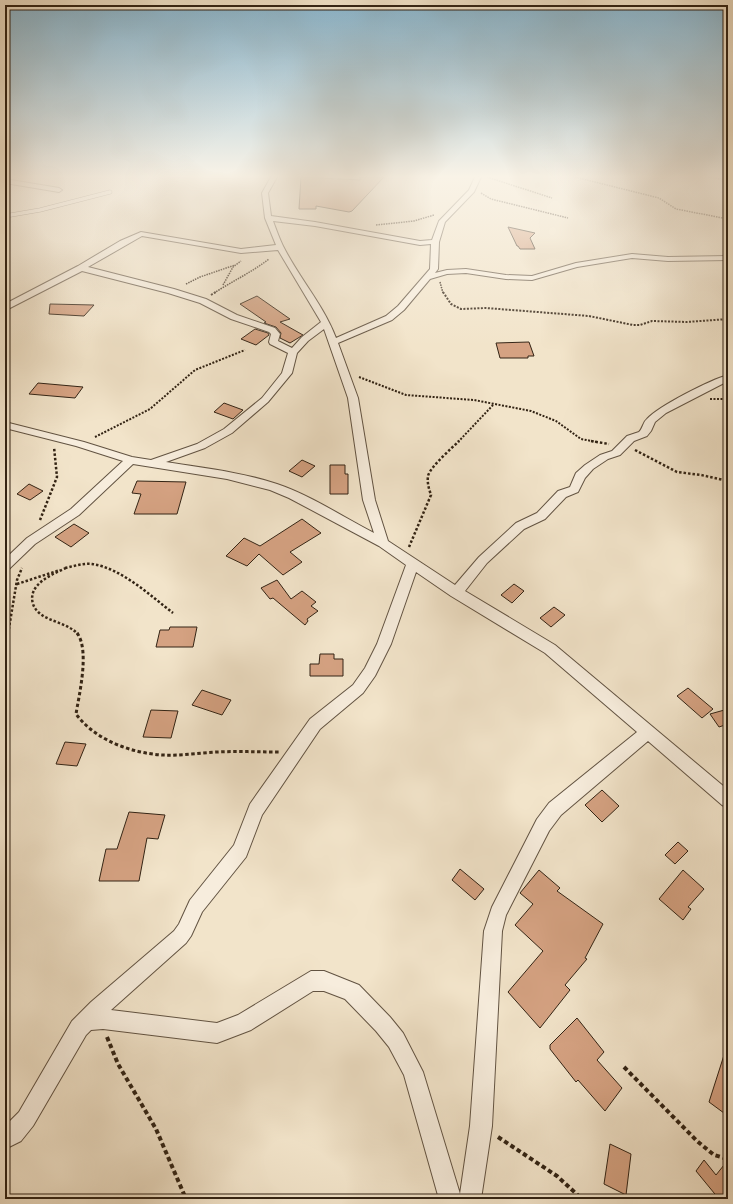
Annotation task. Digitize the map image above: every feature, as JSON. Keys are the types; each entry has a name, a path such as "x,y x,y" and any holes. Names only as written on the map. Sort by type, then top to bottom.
{"street":[{"path":"275,233 281,248 312,298 326,324 353,398 369,500 383,542"},
{"path":"366,233 420,243 435,242"},
{"path":"332,342 390,318 402,308 434,269 435,242 438,233"},
{"path":"5,307 81,268 141,234 241,251 281,248"},
{"path":"427,277 447,272 466,272 532,278 576,265 632,256 668,258 728,258"},
{"path":"81,268 171,291 203,301 234,317 272,330 276,334 273,342 293,352"},
{"path":"153,463 201,446 228,431 265,400 287,373 293,352 305,339 326,324"},
{"path":"456,593 482,560 520,526 541,516 562,494 574,489 580,476 589,467 604,457 616,453 631,438 638,437 646,431 650,421 662,411 719,381 728,378"},
{"path":"5,425 80,444 131,460 228,475 274,487 293,495 383,542 408,561 456,593 550,649 579,672 728,800"},
{"path":"5,566 31,542 75,512 131,460"},
{"path":"5,1138 13,1133 26,1119 79,1028 95,1019 180,937 185,930 196,906 240,852 256,810 315,724 358,689 370,672 384,644 408,561"},
{"path":"470,1199 481,1126 493,931 498,913 543,825 555,808 648,732"},
{"path":"95,1019 217,1033 244,1023 311,981 324,981 337,984 352,992 383,1024 396,1040 413,1072 450,1199"}],"path":[{"path":"203,301 223,286 252,272 281,248"},
{"path":"171,291 200,277 235,265 242,260 244,256 244,253 241,251"},
{"path":"223,286 235,265"},
{"path":"438,274 444,295 451,304 461,309 486,308 589,316 633,325 640,325 652,321 687,322 728,319"},
{"path":"80,444 142,414 194,370 246,350"},
{"path":"342,370 406,395 474,400 524,410 556,421 574,435 587,441 623,446 636,450 677,472 701,475 728,481"},
{"path":"408,561 421,516 429,502 431,495 428,486 428,475 442,457 470,432 494,404"},
{"path":"17,584 66,568 91,564 100,565 128,580 173,613"},
{"path":"66,568 40,584 34,590 32,601 37,611 42,615 73,629 79,635 82,642 82,673 76,714 79,720 93,732 116,744 160,755 218,752 296,752"},
{"path":"95,1019 165,1148 186,1199"},
{"path":"624,1067 697,1141 714,1155 728,1159"},
{"path":"481,1126 557,1176 582,1199"}],"building":[{"path":"511,233 535,233 530,238 535,249 520,249"},
{"path":"257,296 290,319 280,322 303,335 290,343 280,338 281,333 276,327 264,323 266,322 240,304"},
{"path":"50,304 94,305 84,316 49,314"},
{"path":"255,329 268,333 269,335 256,345 241,339"},
{"path":"529,342 534,356 528,356 528,358 500,358 496,343"},
{"path":"38,383 83,387 75,398 29,394"},
{"path":"224,403 243,410 233,419 214,412"},
{"path":"302,460 315,466 302,477 289,471"},
{"path":"330,465 345,465 345,474 348,474 348,494 330,494"},
{"path":"137,481 186,482 177,514 134,514 141,494 132,493"},
{"path":"29,484 43,491 30,500 17,494"},
{"path":"302,519 321,533 290,552 302,562 283,575 259,554 247,566 226,556 244,538 260,546"},
{"path":"74,524 89,533 71,547 55,537"},
{"path":"277,580 291,599 302,591 316,602 311,606 318,611 307,619 308,621 305,625 273,598 270,599 261,588"},
{"path":"514,584 524,591 512,603 501,595"},
{"path":"554,607 565,615 551,627 540,618"},
{"path":"170,627 197,627 193,647 156,647 160,630 169,630"},
{"path":"320,654 334,654 334,659 343,659 343,676 310,676 310,664 319,664"},
{"path":"688,688 713,709 702,718 677,696"},
{"path":"202,690 231,700 222,715 192,705"},
{"path":"728,709 728,724 719,727 710,714"},
{"path":"151,710 178,711 171,738 143,737"},
{"path":"65,742 86,744 77,766 56,764"},
{"path":"602,790 619,806 602,822 585,805"},
{"path":"129,812 165,815 158,839 147,838 139,881 99,881 106,849 117,849"},
{"path":"678,842 688,851 675,864 665,855"},
{"path":"460,869 484,889 475,900 452,880"},
{"path":"539,870 560,888 557,891 603,924 585,958 587,959 565,985 570,990 540,1028 508,992 543,951 515,925 533,904 520,893"},
{"path":"683,870 704,889 688,907 691,909 683,920 659,899"},
{"path":"577,1018 604,1052 597,1060 622,1088 605,1111 578,1080 576,1082 550,1049 550,1045"},
{"path":"725,1052 728,1052 728,1116 709,1102"},
{"path":"610,1144 631,1154 626,1195 604,1184"},
{"path":"704,1160 716,1175 728,1160 728,1199 719,1199 696,1171"}]}
